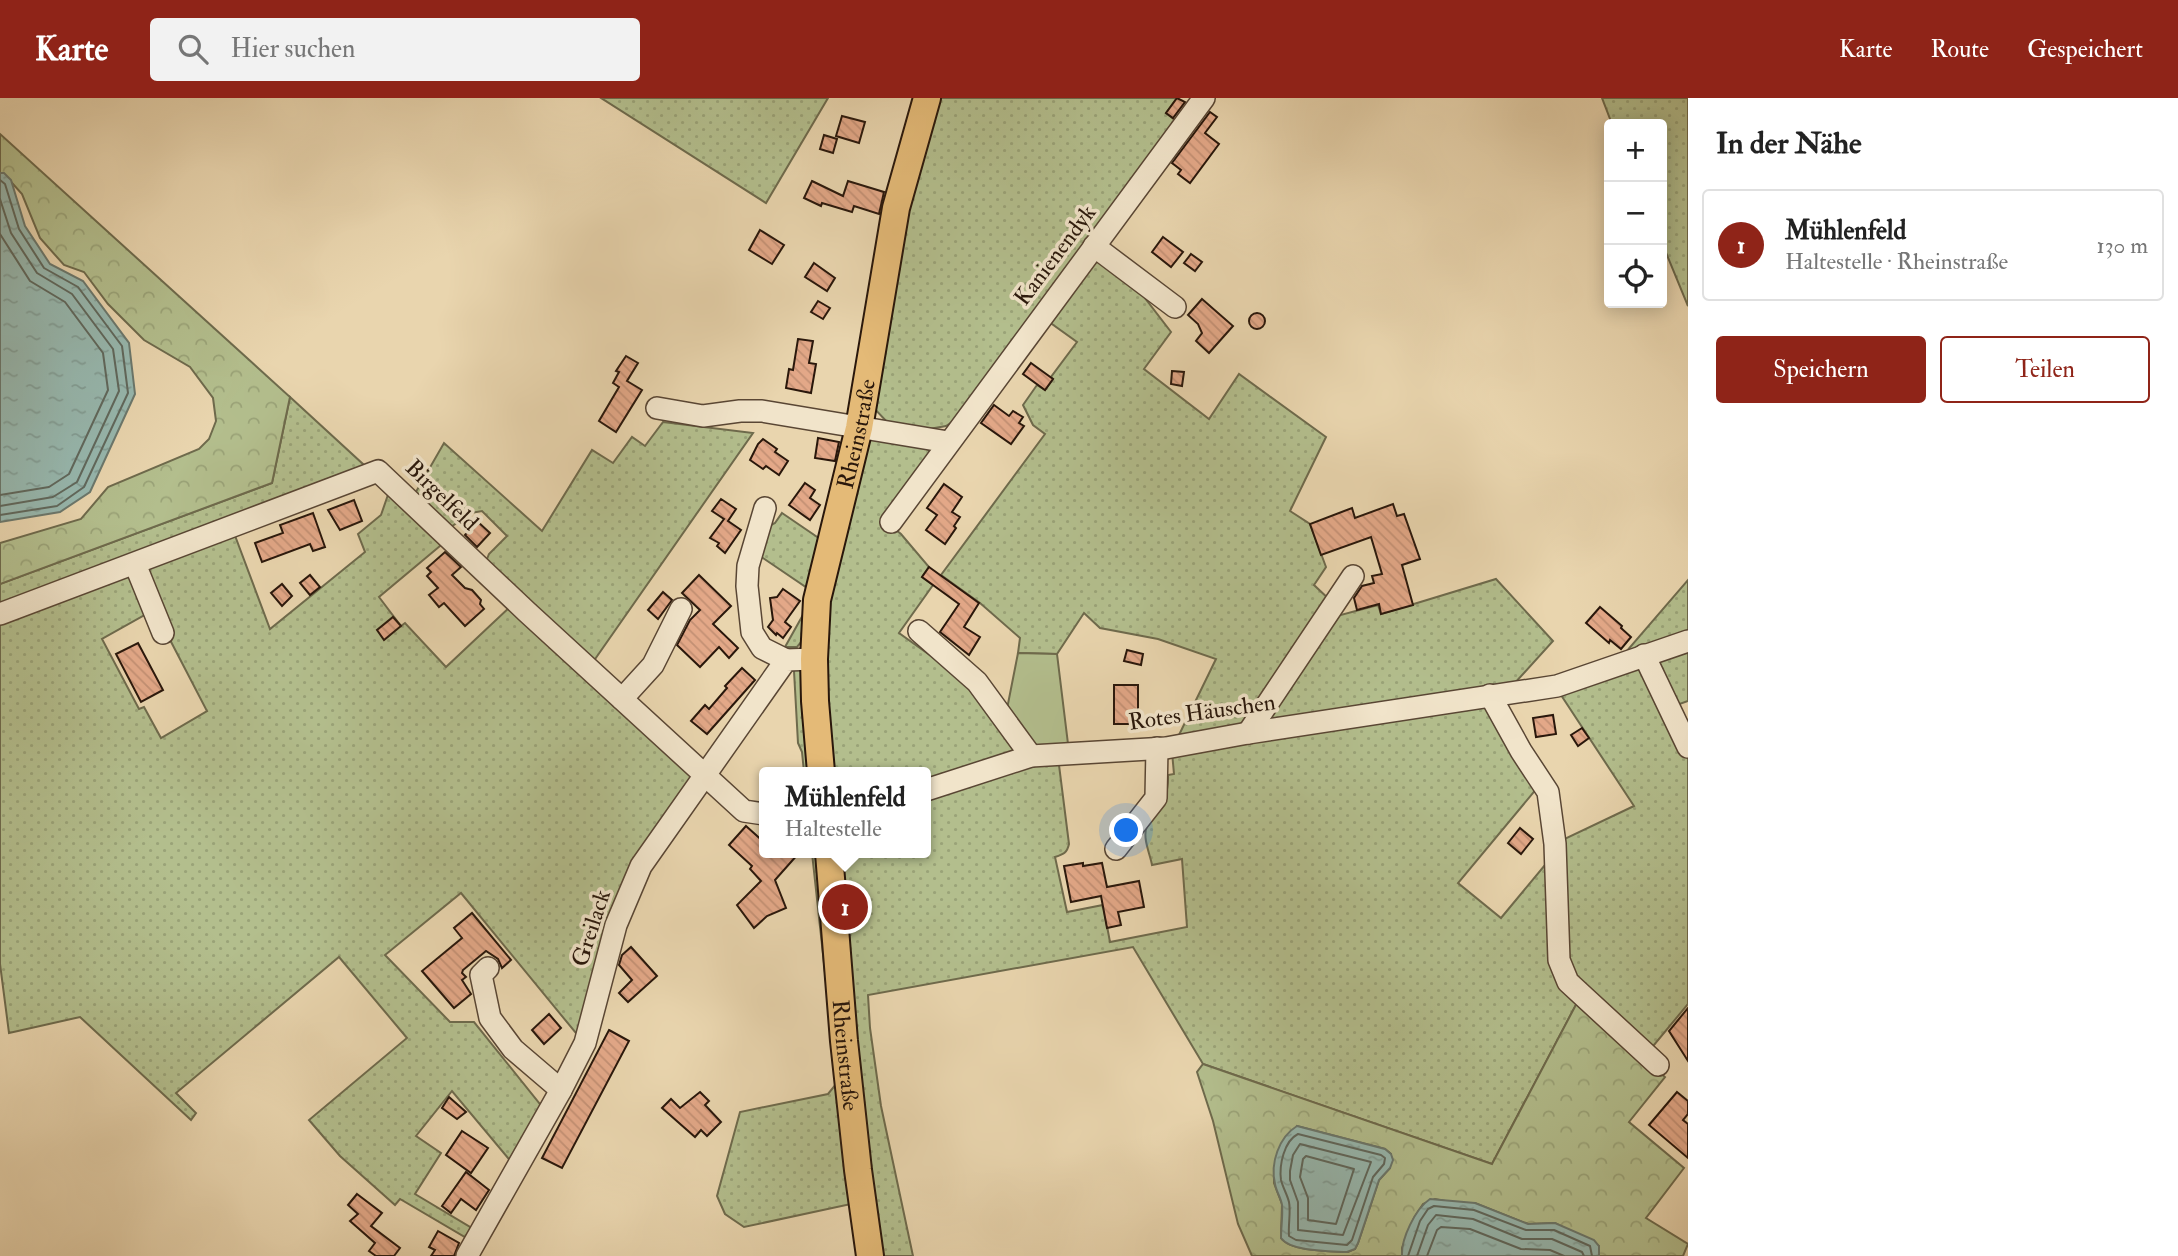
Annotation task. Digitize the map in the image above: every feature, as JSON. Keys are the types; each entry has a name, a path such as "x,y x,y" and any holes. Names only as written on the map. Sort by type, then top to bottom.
{"main road":[{"name":"Rheinstraße","path":"821,767 814,659 817,600 859,428 895,208 926,98"},
{"name":"Rheinstraße","path":"829,858 844,1041 870,1256"}],"street":[{"name":"Kanienendyk","path":"891,522 1204,98"},
{"path":"1094,246 1175,307"},
{"path":"657,408 704,416 762,411 948,442"},
{"name":"Birgelfeld","path":"0,614 378,471 744,811 759,813"},
{"path":"765,508 748,566 747,586 752,632 762,648 786,660 814,659"},
{"path":"135,564 163,632"},
{"path":"1248,733 1353,576"},
{"path":"622,699 653,665 681,609"},
{"path":"919,631 977,682 1031,756"},
{"name":"Rotes Häuschen","path":"931,788 1031,756 1157,748 1557,686 1688,641"},
{"path":"1644,655 1688,747"},
{"name":"Greilack","path":"467,1256 561,1090 584,1043 615,925 641,866 786,660"},
{"path":"1490,695 1521,751 1548,792 1555,844 1559,960 1567,982 1658,1065"},
{"path":"1116,849 1156,798 1157,748"},
{"path":"488,968 481,975 490,1018 513,1049 561,1090"}],"green space":[{"path":"601,98 828,98 766,203"},
{"path":"934,98 1177,98 1166,113 1180,124 969,411 946,426 929,429 889,424 870,404 900,227"},
{"path":"1602,98 1688,98 1688,306 1667,255 1667,119 1610,119"},
{"path":"0,134 290,397 272,483 0,584 0,543 81,519 108,487 199,449 209,439 216,421 213,398 190,367 144,340 108,304 84,272 64,265 40,238 22,194 0,173"},
{"path":"1095,251 1131,280 1171,332 1144,369 1209,419 1239,374 1326,437 1290,511 1310,524 1326,567 1314,585 1332,602 1244,727 1178,737 1216,659 1158,639 1100,628 1084,613 1057,654 1018,653 1020,638 980,603 941,575 1045,434 1033,425 1023,405 1037,385 1045,390 1053,379 1051,377 1077,342 1045,319"},
{"path":"290,397 364,465 363,472 0,607 0,584 272,483"},
{"path":"663,422 753,433 593,662 485,564 489,554 507,536 482,511 471,513 448,529 413,497 444,443 542,531 592,450 613,463 632,437 645,446"},
{"path":"874,437 926,445 933,459 886,522 901,534 929,567 922,577 933,585 899,633 980,691 1015,744 1013,754 931,781 931,767 829,767 824,607 862,445"},
{"path":"390,489 446,541 379,597 401,626 405,623 446,667 512,605 696,773 635,865 580,1038 461,893 385,955 450,1022 474,1022 544,1109 513,1164 452,1091 416,1136 441,1153 415,1194 475,1230 470,1240 400,1199 395,1205 340,1156 309,1120 407,1038 339,957 176,1093 196,1113 191,1120 80,1017 9,1033 0,964 0,620 128,572 148,613 102,639 139,709 144,707 161,738 207,711 167,634 145,566 234,533 270,629 365,552 358,534 381,515"},
{"path":"782,513 823,541 807,635 797,647 785,647 804,613 810,590 757,554 767,527 775,523"},
{"path":"1496,579 1553,641 1513,685 1265,724 1333,617 1378,605 1381,614"},
{"path":"1688,580 1688,631 1625,653"},
{"path":"1688,646 1688,701 1674,706 1652,659"},
{"path":"1018,653 1057,654 1068,744 1031,751 1006,714"},
{"path":"801,664 806,673 802,713 811,767 804,767 798,743 794,671 786,669"},
{"path":"1638,664 1647,670 1688,758 1688,1004 1649,1051 1567,972 1558,842 1634,806 1559,692"},
{"path":"1488,704 1538,787 1458,883 1501,918 1550,859 1554,961 1579,999 1492,1164 1203,1064 1133,947 868,995 881,1106 913,1256 880,1256 848,979 850,945 846,897 838,858 931,858 931,795 1015,768 1055,761 1059,765 1069,844 1065,853 1055,857 1067,912 1103,905 1110,942 1187,927 1182,859 1152,865 1145,835 1147,826 1164,798 1168,775 1174,774 1172,752"},
{"path":"813,858 822,858 851,1204 744,1227 725,1214 717,1196 740,1112 828,1094 837,1083"},
{"path":"1579,999 1665,1077 1629,1122 1684,1168 1646,1218 1688,1244 1683,1256 1599,1256 1599,1246 1555,1223 1528,1224 1475,1203 1435,1199 1423,1204 1414,1218 1402,1248 1402,1256 1252,1256 1238,1224 1213,1121 1197,1072 1203,1064 1492,1164","holes":["1297,1126 1385,1149 1391,1154 1390,1168 1379,1180 1355,1249 1348,1252 1312,1250 1293,1246 1281,1238 1282,1204 1274,1183 1274,1170"]}],"water":[{"path":"0,173 4,173 11,180 25,226 50,264 83,281 129,343 135,394 90,492 60,512 0,522"},
{"path":"1297,1126 1385,1149 1391,1154 1393,1160 1390,1168 1379,1180 1355,1249 1347,1252 1312,1250 1293,1246 1281,1238 1282,1205 1274,1176 1275,1159 1285,1137"},
{"path":"1430,1199 1475,1203 1528,1224 1555,1223 1594,1240 1599,1246 1599,1256 1402,1256 1410,1225"}],"building":[{"path":"1177,98 1185,102 1173,118 1166,113"},
{"path":"1210,112 1217,117 1205,133 1219,144 1190,183 1178,174 1181,170 1172,163"},
{"path":"842,116 865,122 859,143 836,136"},
{"path":"824,135 837,139 833,153 820,149"},
{"path":"812,181 843,196 848,181 884,192 879,214 854,206 852,212 822,203 821,206 804,198"},
{"path":"760,230 784,245 772,264 749,250"},
{"path":"1163,237 1183,252 1171,267 1152,252"},
{"path":"1191,254 1202,262 1195,271 1184,263"},
{"path":"814,263 835,278 827,291 805,277"},
{"path":"1202,299 1233,326 1209,353 1196,341 1202,333 1198,324 1188,315"},
{"path":"818,301 830,308 823,319 811,312"},
{"path":"1257,313 1265,321 1257,329 1249,321"},
{"path":"798,339 813,341 809,363 816,364 811,393 786,388 789,369 793,370"},
{"path":"626,356 638,363 627,381 642,390 616,432 599,421 619,387 613,383 619,372 616,371"},
{"path":"1031,363 1053,379 1045,390 1023,374"},
{"path":"1172,371 1184,372 1182,386 1171,384"},
{"path":"994,405 1009,416 1013,411 1023,417 1019,423 1024,426 1011,444 981,423"},
{"path":"818,438 839,442 835,461 815,458"},
{"path":"763,439 788,461 779,475 750,460"},
{"path":"805,483 815,490 810,498 820,505 810,520 789,505"},
{"path":"944,484 962,497 952,512 960,517 945,544 926,530 937,515 927,508"},
{"path":"721,499 736,509 728,521 741,530 725,553 717,546 719,543 710,538 724,519 712,511"},
{"path":"354,500 362,521 340,530 328,510"},
{"path":"1393,504 1397,516 1404,514 1420,559 1402,565 1413,605 1381,614 1379,604 1357,610 1354,598 1362,586 1374,583 1372,576 1382,574 1371,537 1321,555 1310,524 1352,508 1355,518"},
{"path":"313,513 325,547 313,551 310,544 262,562 255,543 283,533 280,525"},
{"path":"477,521 490,533 477,547 465,535"},
{"path":"445,552 461,567 452,575 465,588 472,590 481,600 480,604 484,609 465,626 444,603 439,607 429,595 438,588 427,576 431,572 427,568"},
{"path":"929,567 979,603 964,627 980,637 969,655 940,632 959,604 922,577"},
{"path":"310,575 320,587 310,595 300,583"},
{"path":"699,575 731,606 713,624 738,648 729,658 719,647 700,667 677,645 690,620 700,610 682,593"},
{"path":"282,584 292,596 282,606 271,593"},
{"path":"783,589 800,601 785,622 791,627 783,638 768,627 773,620 770,598 777,597"},
{"path":"663,592 672,600 658,619 648,610"},
{"path":"1600,607 1631,637 1621,649 1610,640 1609,643 1586,623"},
{"path":"393,617 401,626 384,640 377,630"},
{"path":"138,643 163,690 141,702 116,654"},
{"path":"1127,650 1143,654 1141,665 1124,661"},
{"path":"742,668 755,680 707,734 691,721 705,705 709,709"},
{"path":"1114,685 1138,685 1138,724 1114,724"},
{"path":"1553,715 1556,734 1536,737 1533,718"},
{"path":"1582,728 1589,738 1578,746 1571,735"},
{"path":"746,826 759,838 759,858 795,858 775,880 786,908 767,916 754,928 737,905 761,881 750,869 752,866 729,845"},
{"path":"1520,828 1533,839 1521,854 1508,843"},
{"path":"1083,863 1083,866 1102,863 1107,887 1139,881 1144,907 1118,912 1121,925 1107,928 1101,896 1071,902 1064,866"},
{"path":"472,913 511,960 502,968 498,959 486,951 463,970 462,973 466,977 462,980 471,994 454,1008 422,971 462,938 454,928"},
{"path":"631,947 657,976 628,1002 619,993 632,980 619,965 622,955"},
{"path":"1688,1008 1688,1061 1669,1031"},
{"path":"549,1014 561,1028 544,1044 532,1030"},
{"path":"609,1030 629,1041 562,1168 542,1158"},
{"path":"700,1092 709,1101 705,1105 721,1122 707,1136 701,1130 695,1137 662,1108 671,1099 680,1108"},
{"path":"1677,1092 1688,1101 1688,1114 1683,1120 1688,1124 1688,1158 1649,1125"},
{"path":"449,1097 466,1112 457,1119 442,1108"},
{"path":"462,1131 488,1148 471,1173 446,1155"},
{"path":"466,1172 489,1190 476,1210 461,1199 451,1213 442,1206"},
{"path":"357,1194 382,1213 371,1226 400,1248 394,1256 376,1256 369,1251 375,1243 350,1221 358,1214 348,1205"},
{"path":"438,1231 459,1243 454,1256 431,1256 435,1250 429,1247"}],"place":[{"name":"Mühlenfeld","path":"845,907"}]}
